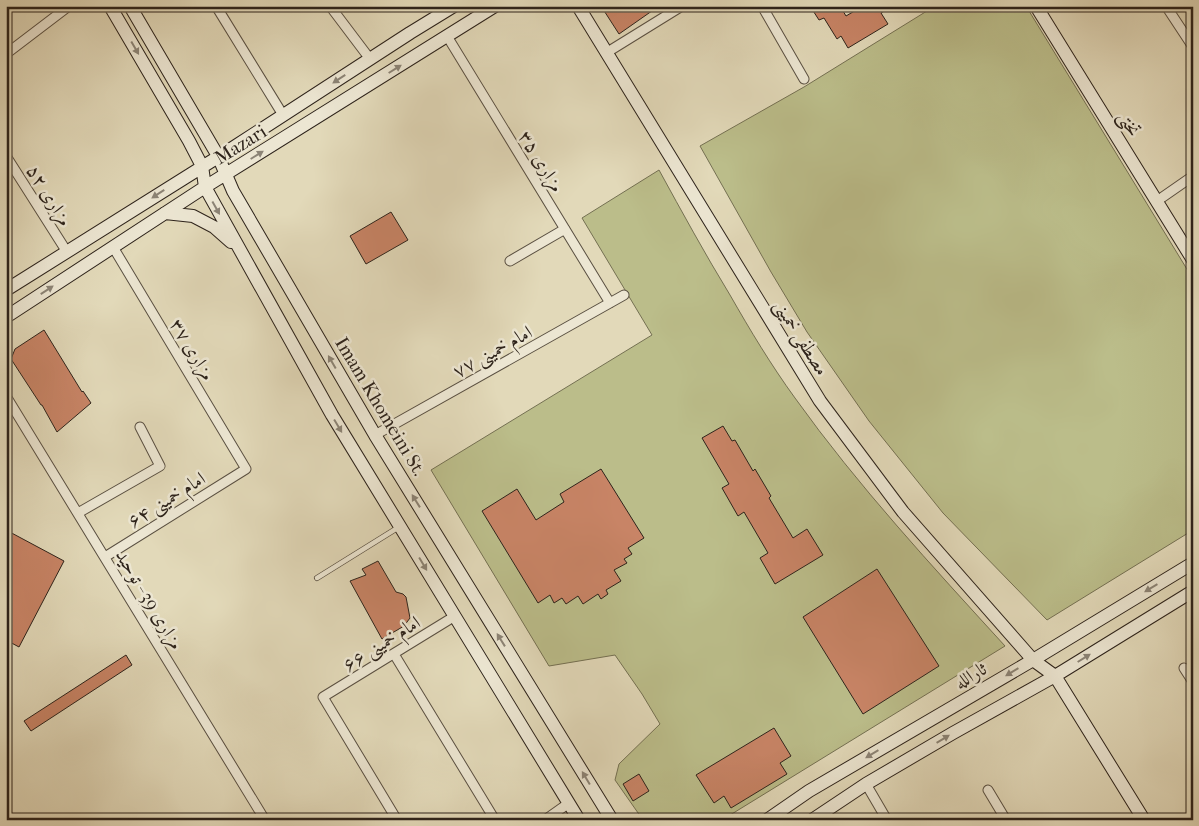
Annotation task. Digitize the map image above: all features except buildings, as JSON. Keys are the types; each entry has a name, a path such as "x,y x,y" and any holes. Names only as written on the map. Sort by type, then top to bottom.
{"main road":[{"path":"110,6 190,141 202,166 205,187 332,415 580,820"},
{"name":"Imam Khomeini St.","path":"130,6 218,156 233,192 375,435 612,820"},
{"name":"Mazari","path":"6,290 454,6"},
{"name":"Mazari","path":"6,317 205,187 495,6"},
{"name":"مصطفی خمینی","path":"578,6 820,401 903,512 1033,660 1055,676"},
{"name":"تختی","path":"1036,6 1193,260"},
{"path":"165,213 193,216 214,227 239,248"},
{"name":"ثارالله","path":"767,820 809,792 1193,563"},
{"path":"812,820 866,784 1055,676 1193,591"},
{"path":"1055,676 1144,820"}],"street":[{"path":"6,54 69,6"},
{"path":"216,6 283,115"},
{"path":"330,6 370,59"},
{"path":"606,53 682,6"},
{"path":"762,6 804,78"},
{"path":"1166,6 1193,47"},
{"name":"مزاری ۳۵","path":"447,36 610,303"},
{"name":"مزاری ۵۲","path":"6,156 10,169 67,252"},
{"path":"1157,202 1193,176"},
{"path":"510,261 565,229"},
{"name":"مزاری ۳۷","path":"113,247 246,469"},
{"name":"امام خمینی ۷۷","path":"375,435 624,295"},
{"name":"مزاری 39 - توحید","path":"6,396 265,820"},
{"path":"78,513 160,466 140,427"},
{"name":"امام خمینی ۶۴","path":"104,557 246,469"},
{"name":"امام خمینی ۶۶","path":"398,820 323,697 455,616"},
{"path":"394,654 495,820"},
{"path":"1184,668 1193,682"},
{"path":"866,784 887,820"},
{"path":"988,790 1006,820"},
{"path":"545,820 569,803"}],"lane":[{"path":"317,578 400,526"}],"green space":[{"path":"935,6 1026,6 1193,279 1193,530 1047,620 943,513 869,421 807,332 700,146 804,87"},
{"path":"659,170 745,321 795,398 870,494 923,556 1005,646 722,820 643,820 615,780 619,764 660,724 642,694 615,655 549,666 431,470 652,335 582,218"}]}
